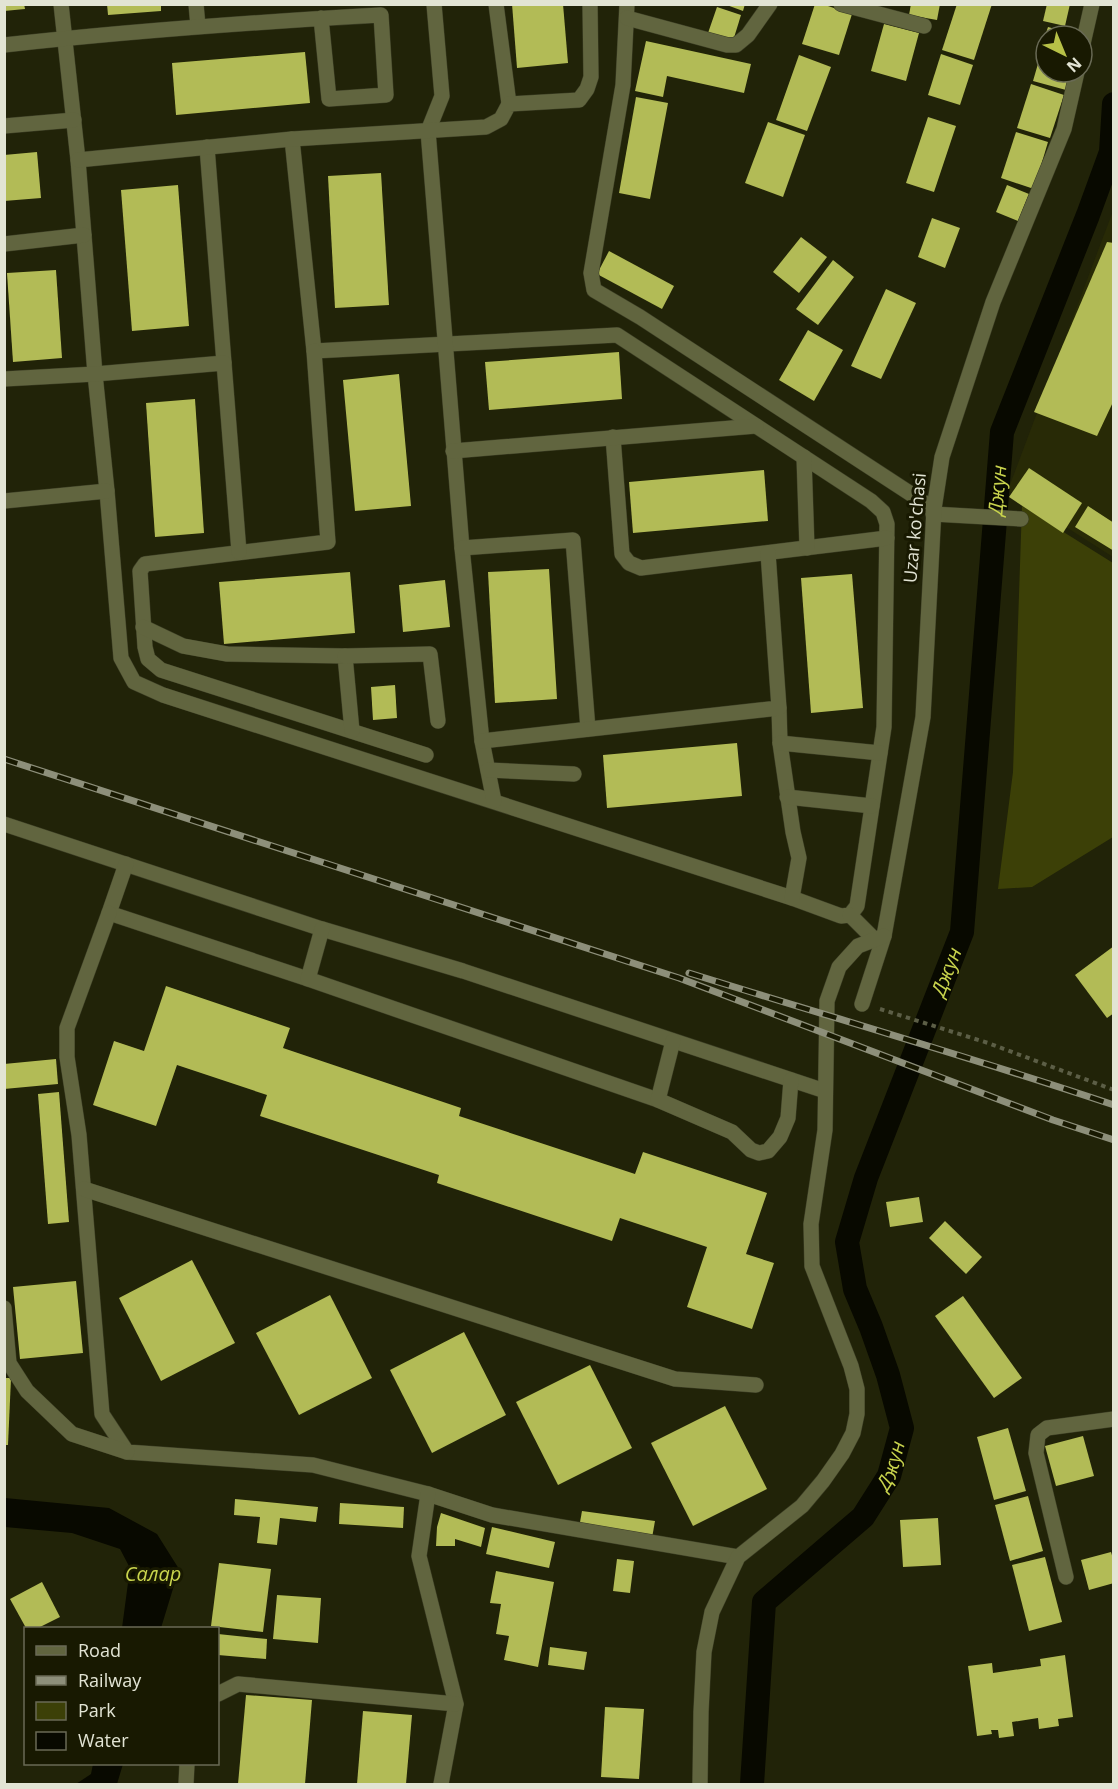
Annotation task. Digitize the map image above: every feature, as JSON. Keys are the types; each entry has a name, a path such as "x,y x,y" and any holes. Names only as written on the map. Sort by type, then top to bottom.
{"street":[{"path":"61,4 78,160 121,658 134,682 163,695 792,898 841,916 850,915 880,938"},
{"path":"196,4 198,26"},
{"path":"285,4 287,20"},
{"path":"434,4 442,96 428,131 462,548 482,741 494,801"},
{"path":"78,160 292,139 486,127 501,119 509,104 496,4"},
{"path":"509,104 579,100 587,89 591,77 590,4"},
{"path":"770,4 748,35 736,45 727,45 627,11 623,84 591,273 594,290 640,317 934,511 952,515 1021,519"},
{"path":"841,4 924,26"},
{"path":"1087,24 1092,4"},
{"path":"4,45 198,26 287,20 321,18 381,15 386,95 329,99 321,18"},
{"name":"Uzar ko'chasi","path":"862,1004 880,938 922,717 934,511 942,457 993,302 1064,129 1074,84"},
{"path":"4,126 74,120"},
{"path":"292,139 314,351 328,543 145,564 140,571 144,647 148,659 161,670 426,755"},
{"path":"207,147 239,552"},
{"path":"4,244 84,235"},
{"path":"314,351 616,335 871,501 883,512 887,524 884,727 857,906 850,915"},
{"path":"4,379 224,363"},
{"path":"453,451 756,426"},
{"path":"613,437 622,554 629,563 641,568 887,538"},
{"path":"804,457 807,548"},
{"path":"4,501 107,491"},
{"path":"462,548 573,540 588,729"},
{"path":"768,553 780,743 787,797 799,858 792,898"},
{"path":"143,627 183,646 227,654 345,656 430,654 438,720"},
{"path":"345,656 352,731"},
{"path":"482,741 779,708"},
{"path":"780,743 880,753"},
{"path":"488,770 574,774"},
{"path":"787,797 872,806"},
{"path":"4,824 322,929 463,971 825,1091"},
{"path":"126,864 67,1028 67,1057 79,1135 102,1414 126,1452"},
{"path":"109,913 658,1100 732,1132 751,1150 759,1153 768,1151 780,1137 788,1118 791,1080"},
{"path":"308,979 322,929"},
{"path":"700,1785 704,1652 712,1612 738,1557 802,1506 823,1481 847,1443 857,1414 857,1389 851,1366 812,1266 811,1224 825,1130 827,1002 839,968 858,946 880,938"},
{"path":"658,1100 674,1041"},
{"path":"84,1189 675,1379 756,1384"},
{"path":"4,1308 9,1363 27,1391 72,1434 126,1452 313,1465 428,1494 492,1515 738,1557"},
{"path":"1066,1577 1036,1453 1038,1435 1047,1428 1113,1419"},
{"path":"428,1494 419,1556 456,1704 441,1785"},
{"path":"219,1694 238,1684 456,1704"},
{"path":"186,1785 187,1765"}],"path":[{"path":"862,1004 988,1043 1113,1090"}],"shaded area":[{"path":"1113,211 1113,557 1008,490"}],"green space":[{"path":"1022,506 1113,563 1113,837 1032,887 998,889 1013,772"}],"water":[{"name":"Салар","path":"5,1498 109,1508 157,1534 179,1569 161,1627 122,1627 130,1568 120,1549 72,1533 5,1527"},
{"path":"93,1765 123,1765 117,1784 76,1784 91,1774"}],"building":[{"path":"4,4 24,4 25,9 4,11"},
{"path":"107,4 161,4 161,11 108,15"},
{"path":"512,4 563,4 568,63 517,68"},
{"path":"724,4 745,4 743,11"},
{"path":"815,4 822,4 852,14 839,55 802,44"},
{"path":"911,4 940,4 937,20 909,15"},
{"path":"957,4 992,4 974,60 942,50"},
{"path":"1047,4 1070,4 1065,24 1043,21"},
{"path":"717,7 741,15 733,41 708,33"},
{"path":"884,24 919,33 906,81 871,71"},
{"path":"646,41 751,64 744,93 667,76 663,97 635,91"},
{"path":"305,52 310,103 176,115 172,63"},
{"path":"941,54 973,65 960,105 928,95"},
{"path":"799,55 831,67 807,131 776,120"},
{"path":"1031,84 1064,95 1050,138 1017,128"},
{"path":"1044,84 1068,84 1066,90"},
{"path":"636,97 668,103 650,199 619,193"},
{"path":"928,117 956,126 934,192 906,183"},
{"path":"768,122 805,135 783,197 745,183"},
{"path":"1016,132 1048,142 1034,189 1001,178"},
{"path":"37,152 41,198 4,201 4,155"},
{"path":"381,173 389,305 335,308 328,176"},
{"path":"178,185 189,326 132,331 121,190"},
{"path":"1007,185 1029,194 1018,221 996,212"},
{"path":"932,218 960,228 945,268 918,257"},
{"path":"801,237 827,257 799,293 773,272"},
{"path":"1107,242 1114,243 1114,400 1097,436 1034,412"},
{"path":"609,251 674,286 662,309 597,274"},
{"path":"833,260 854,277 818,325 796,309"},
{"path":"56,270 62,358 13,362 7,273"},
{"path":"886,289 916,303 881,379 851,366"},
{"path":"808,330 843,350 814,401 779,380"},
{"path":"619,352 622,399 489,410 485,362"},
{"path":"399,374 411,506 355,511 343,380"},
{"path":"195,399 204,533 155,537 146,403"},
{"path":"1029,468 1082,503 1063,533 1009,497"},
{"path":"764,470 768,521 633,533 629,482"},
{"path":"1088,506 1114,523 1114,551 1075,527"},
{"path":"549,569 557,699 495,703 488,572"},
{"path":"350,572 355,633 224,644 219,582"},
{"path":"852,574 863,708 811,713 801,578"},
{"path":"445,580 450,627 403,632 399,585"},
{"path":"395,685 397,718 373,720 371,687"},
{"path":"737,743 742,796 607,808 603,755"},
{"path":"1114,946 1114,1013 1107,1018 1075,975"},
{"path":"166,986 290,1028 283,1048 461,1108 459,1116 635,1174 643,1152 767,1193 746,1254 774,1263 752,1329 687,1307 707,1247 620,1218 612,1241 437,1183 439,1175 260,1116 267,1095 177,1065 156,1126 93,1105 114,1041 144,1051"},
{"path":"56,1059 58,1084 4,1089 4,1064"},
{"path":"59,1092 69,1222 48,1224 38,1094"},
{"path":"919,1197 923,1222 890,1227 886,1202"},
{"path":"945,1221 982,1257 966,1274 929,1238"},
{"path":"192,1260 235,1343 161,1381 119,1298"},
{"path":"76,1281 83,1353 20,1359 13,1287"},
{"path":"330,1295 372,1378 299,1415 256,1333"},
{"path":"963,1296 1022,1378 994,1398 935,1316"},
{"path":"464,1332 506,1415 432,1453 390,1370"},
{"path":"590,1365 632,1448 558,1485 516,1402"},
{"path":"4,1378 11,1378 8,1445 4,1445"},
{"path":"725,1406 767,1489 693,1526 651,1443"},
{"path":"1008,1428 1026,1491 994,1500 977,1437"},
{"path":"1083,1436 1094,1476 1056,1486 1045,1446"},
{"path":"1028,1496 1043,1551 1010,1561 995,1505"},
{"path":"235,1499 318,1507 316,1522 280,1518 277,1545 257,1543 260,1517 234,1515"},
{"path":"340,1503 404,1507 403,1528 339,1524"},
{"path":"582,1511 655,1521 652,1538 579,1528"},
{"path":"441,1513 485,1528 481,1547 455,1539 455,1546 436,1546 437,1527"},
{"path":"938,1518 941,1565 903,1567 900,1520"},
{"path":"492,1527 555,1542 549,1568 486,1554"},
{"path":"1111,1552 1114,1562 1114,1583 1089,1590 1081,1560"},
{"path":"1045,1557 1062,1622 1029,1631 1012,1565"},
{"path":"617,1559 634,1561 630,1593 613,1591"},
{"path":"219,1563 271,1569 263,1632 211,1626"},
{"path":"496,1571 554,1582 538,1667 504,1660 509,1636 496,1634 501,1604 490,1603"},
{"path":"42,1582 60,1617 40,1627 25,1627 10,1599"},
{"path":"277,1595 321,1598 318,1643 273,1639"},
{"path":"219,1634 267,1639 266,1659 219,1655"},
{"path":"550,1647 587,1652 584,1670 548,1665"},
{"path":"1065,1655 1073,1717 1058,1719 1059,1726 1039,1729 1038,1718 1012,1722 1014,1736 999,1738 998,1730 991,1730 992,1734 977,1736 968,1666 992,1663 993,1673 1041,1666 1040,1659"},
{"path":"246,1695 312,1700 305,1784 238,1784"},
{"path":"605,1707 644,1709 639,1779 601,1777"},
{"path":"363,1711 412,1715 406,1784 357,1784"}],"waterway":[{"name":"Джун","path":"752,1784 764,1602 863,1517 889,1476 902,1428 888,1375 855,1289 847,1242 866,1178 962,932 1002,432 1111,152 1114,104"}],"railway":[{"path":"4,759 679,978 1053,1120 1114,1140"},
{"path":"689,973 1114,1105"}]}
